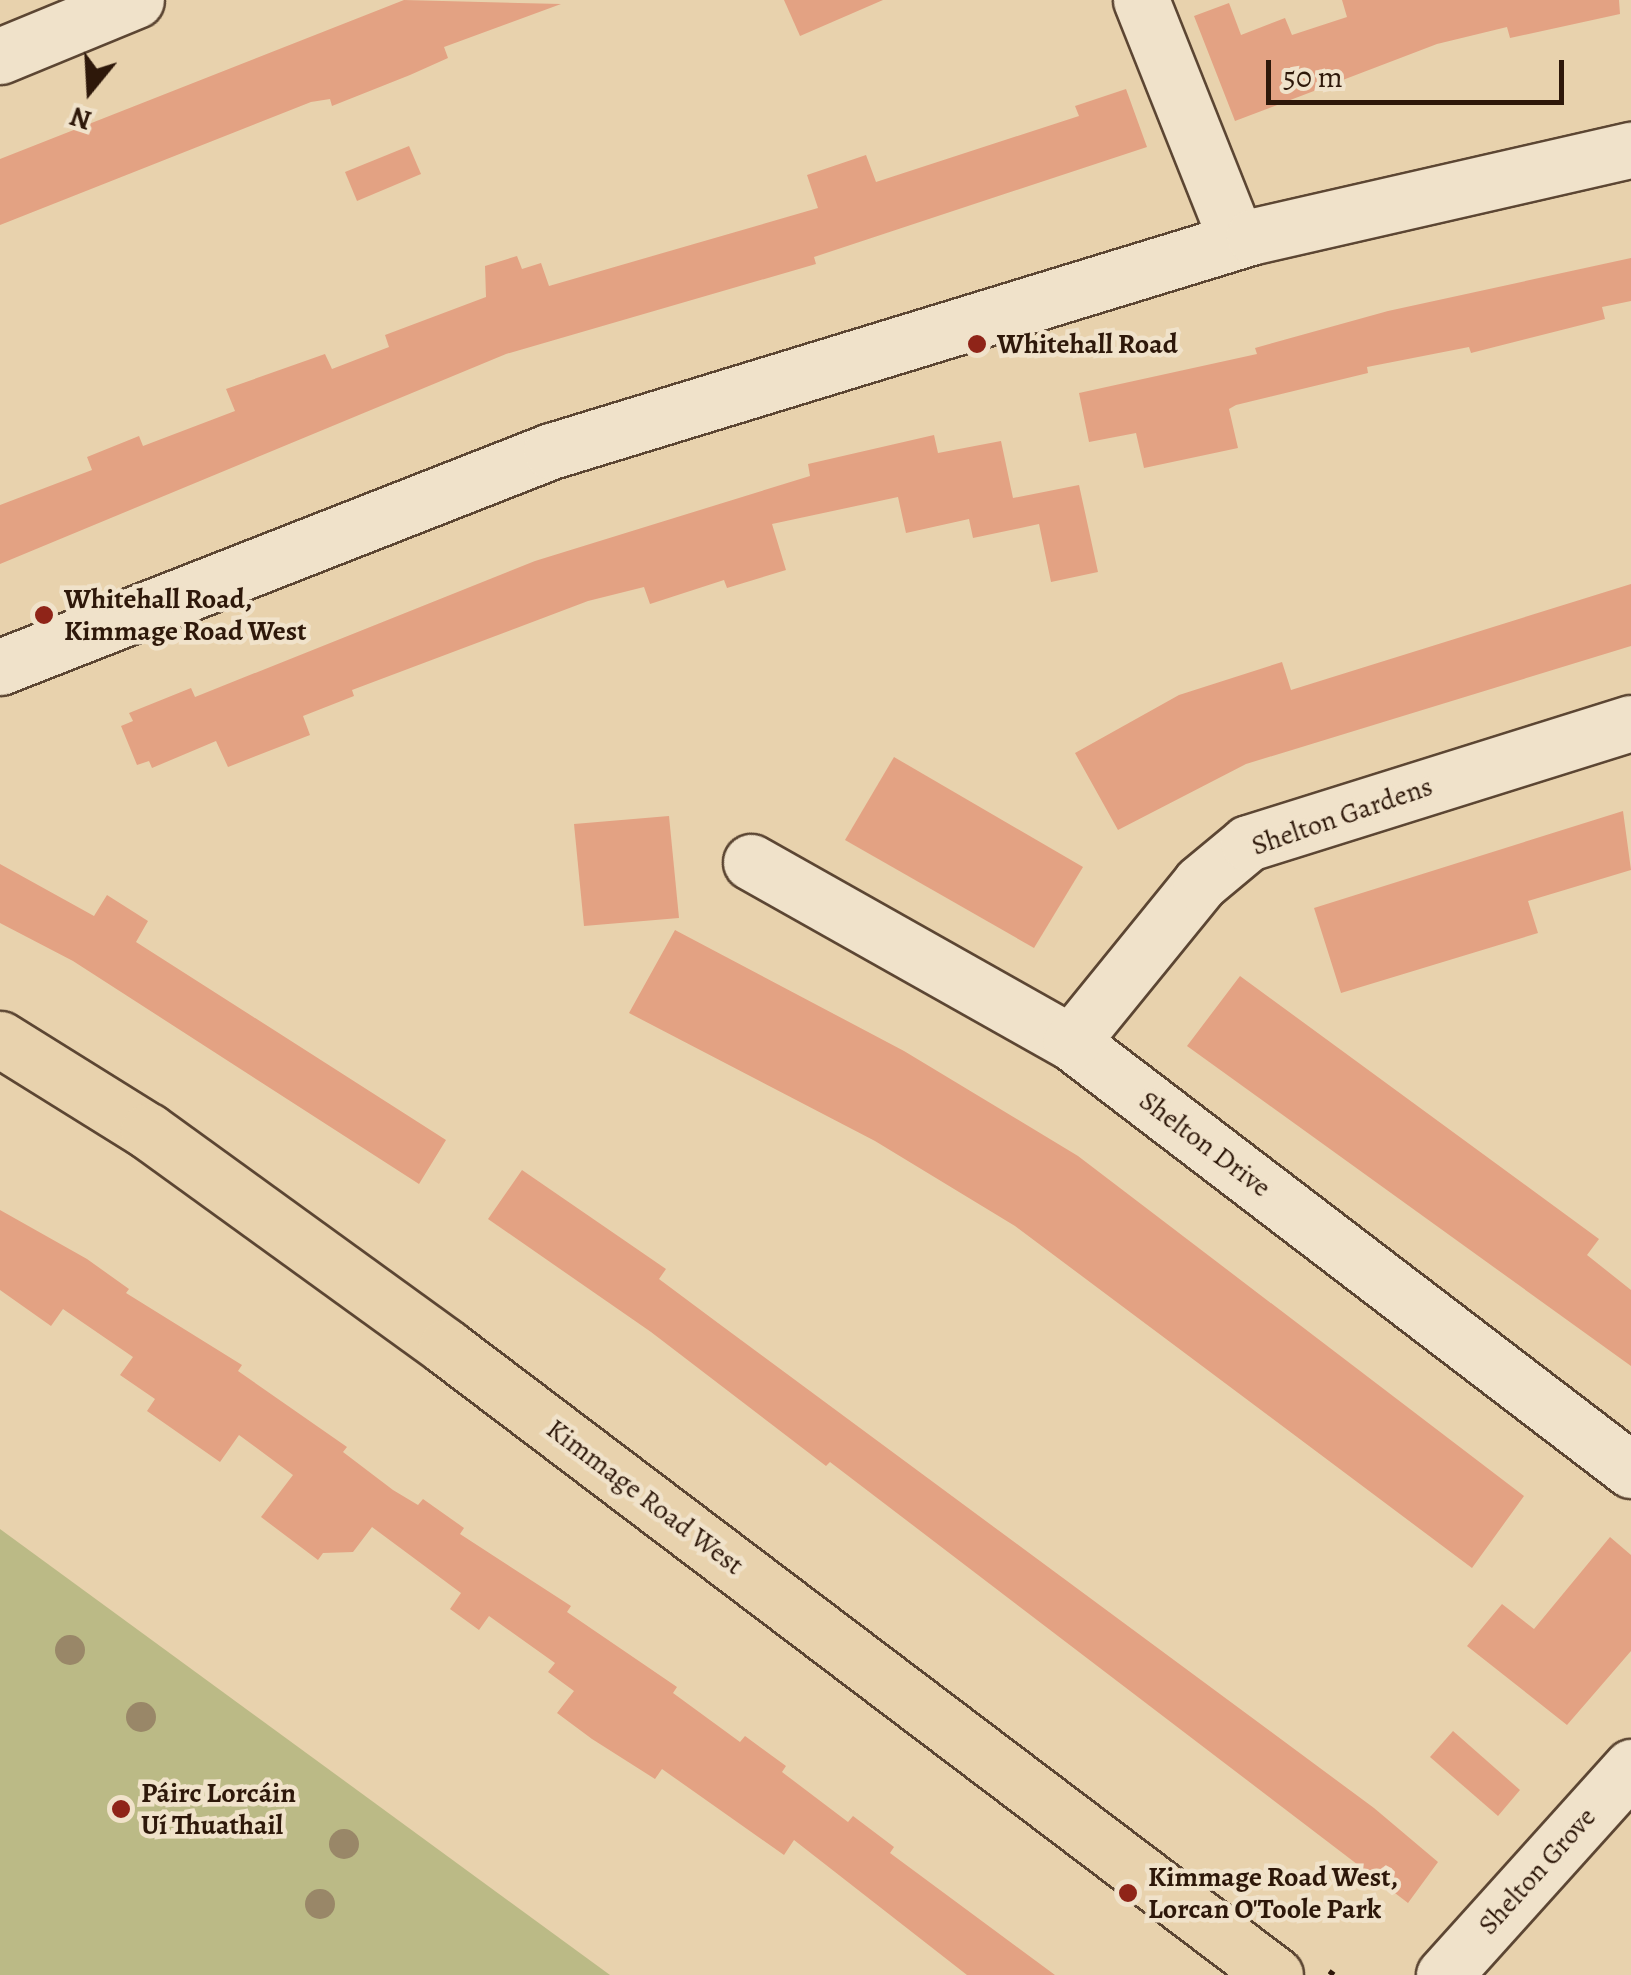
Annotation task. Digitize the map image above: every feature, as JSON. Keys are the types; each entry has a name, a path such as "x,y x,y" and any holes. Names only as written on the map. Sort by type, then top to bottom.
{"main road":[{"name":"Kimmage Road West","path":"0,1039 148,1131 446,1347 1274,1975"}],"street":[{"path":"0,56 136,0"},
{"path":"1141,0 1236,241"},
{"path":"0,667 551,451 1236,241 1631,150"},
{"name":"Shelton Gardens","path":"1072,1042 1200,882 1248,843 1631,723"},
{"name":"Shelton Drive","path":"751,862 1072,1042 1631,1470"},
{"name":"Shelton Grove","path":"1444,1975 1631,1767"}],"shaded area":[{"path":"0,1529 610,1975 0,1975"}],"building":[{"path":"404,0 561,4 444,47 448,58 332,106 330,99 311,102 0,225 0,159"},
{"path":"784,0 883,0 800,36"},
{"path":"1342,0 1619,0 1620,14 1510,38 1507,27 1437,44 1235,121 1194,16 1229,3 1241,35 1285,18 1292,35 1347,17"},
{"path":"1126,89 1147,147 814,257 816,264 506,354 0,564 0,505 92,470 87,457 139,436 143,446 235,411 226,389 325,354 332,369 389,347 385,335 486,297 485,266 517,256 522,269 541,263 549,286 818,208 807,175 866,155 876,182 1079,116 1075,106"},
{"path":"409,146 421,174 357,201 345,172"},
{"path":"1631,258 1631,301 1602,307 1605,319 1471,353 1469,347 1367,367 1368,373 1236,405 1229,409 1238,448 1144,468 1136,433 1089,442 1079,393 1257,354 1255,348 1388,311"},
{"path":"934,435 938,453 1001,441 1013,498 1079,485 1098,572 1051,582 1039,524 973,538 969,519 906,533 898,497 772,524 786,570 727,588 724,580 650,604 644,587 588,601 352,690 354,696 303,716 310,735 228,767 216,741 152,768 149,761 137,765 121,726 133,721 129,713 191,688 195,697 535,561 810,476 808,464"},
{"path":"1631,584 1631,646 1246,764 1118,830 1075,753 1179,695 1282,662 1291,690"},
{"path":"894,757 1083,867 1034,948 845,840"},
{"path":"1623,811 1631,870 1528,901 1538,933 1341,993 1314,908"},
{"path":"669,816 679,918 584,926 574,824"},
{"path":"0,864 94,916 107,895 148,921 136,942 446,1140 419,1184 73,961 0,923"},
{"path":"675,930 904,1051 1078,1156 1524,1496 1472,1568 1015,1226 875,1141 629,1013"},
{"path":"1240,976 1599,1239 1587,1255 1631,1290 1631,1366 1187,1046"},
{"path":"522,1170 666,1269 659,1279 1374,1808 1438,1862 1408,1903 830,1462 826,1466 651,1332 488,1219"},
{"path":"0,1210 87,1259 129,1289 126,1293 242,1365 238,1371 347,1447 343,1452 393,1490 418,1505 423,1499 464,1528 460,1534 571,1606 567,1612 677,1687 673,1693 740,1742 745,1736 786,1766 782,1772 848,1822 853,1816 894,1847 890,1853 1055,1975 967,1975 794,1840 784,1855 662,1769 655,1779 592,1739 557,1713 574,1691 548,1672 555,1663 489,1616 479,1630 450,1609 461,1593 372,1527 353,1552 323,1553 318,1560 261,1517 293,1475 239,1435 220,1462 147,1411 155,1399 120,1375 133,1357 63,1309 51,1326 0,1290"},
{"path":"1610,1537 1631,1555 1631,1651 1567,1725 1467,1646 1502,1604 1534,1629"},
{"path":"1453,1731 1520,1790 1498,1816 1430,1757"}],"place":[{"name":"Whitehall Road","path":"977,344"},
{"name":"Whitehall Road, Kimmage Road West","path":"44,615"},
{"name":"Páirc Lorcáin Uí Thuathail","path":"121,1809"},
{"name":"Kimmage Road West, Lorcan O'Toole Park","path":"1128,1893"}]}
